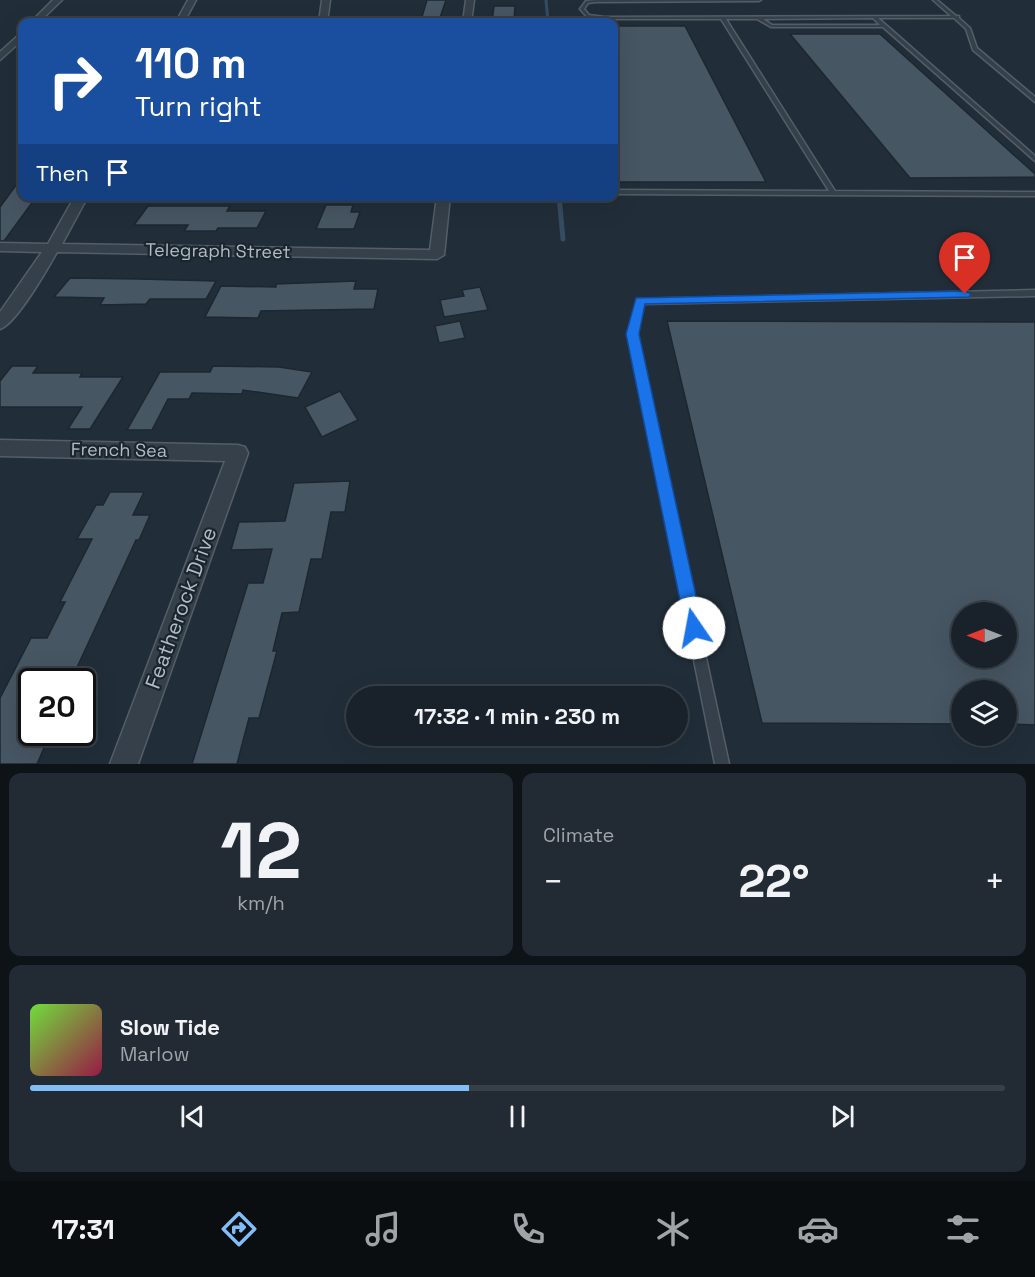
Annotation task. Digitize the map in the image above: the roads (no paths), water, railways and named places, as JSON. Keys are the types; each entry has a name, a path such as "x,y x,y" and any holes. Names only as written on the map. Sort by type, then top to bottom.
{"street":[{"path":"39,18 58,0"},
{"path":"182,18 192,0"},
{"path":"324,18 326,0"},
{"path":"468,18 470,0"},
{"path":"0,57 18,39"},
{"path":"0,323 18,302 53,248 79,201"},
{"name":"Telegraph Street","path":"0,247 437,255 443,201"},
{"name":"French Sea","path":"0,448 238,453"},
{"name":"Featherock Drive","path":"124,764 238,453"}],"lane":[{"path":"759,0 586,1 582,9 588,16 958,17"},
{"path":"935,0 968,27 975,49 1035,100"},
{"path":"874,17 1035,159"},
{"path":"723,18 834,194"},
{"path":"759,18 771,26 884,26"},
{"path":"618,192 1035,194"},
{"path":"722,764 632,334 640,301 1035,293"}],"waterway":[{"path":"546,0 548,18"},
{"path":"559,201 563,239"}]}
